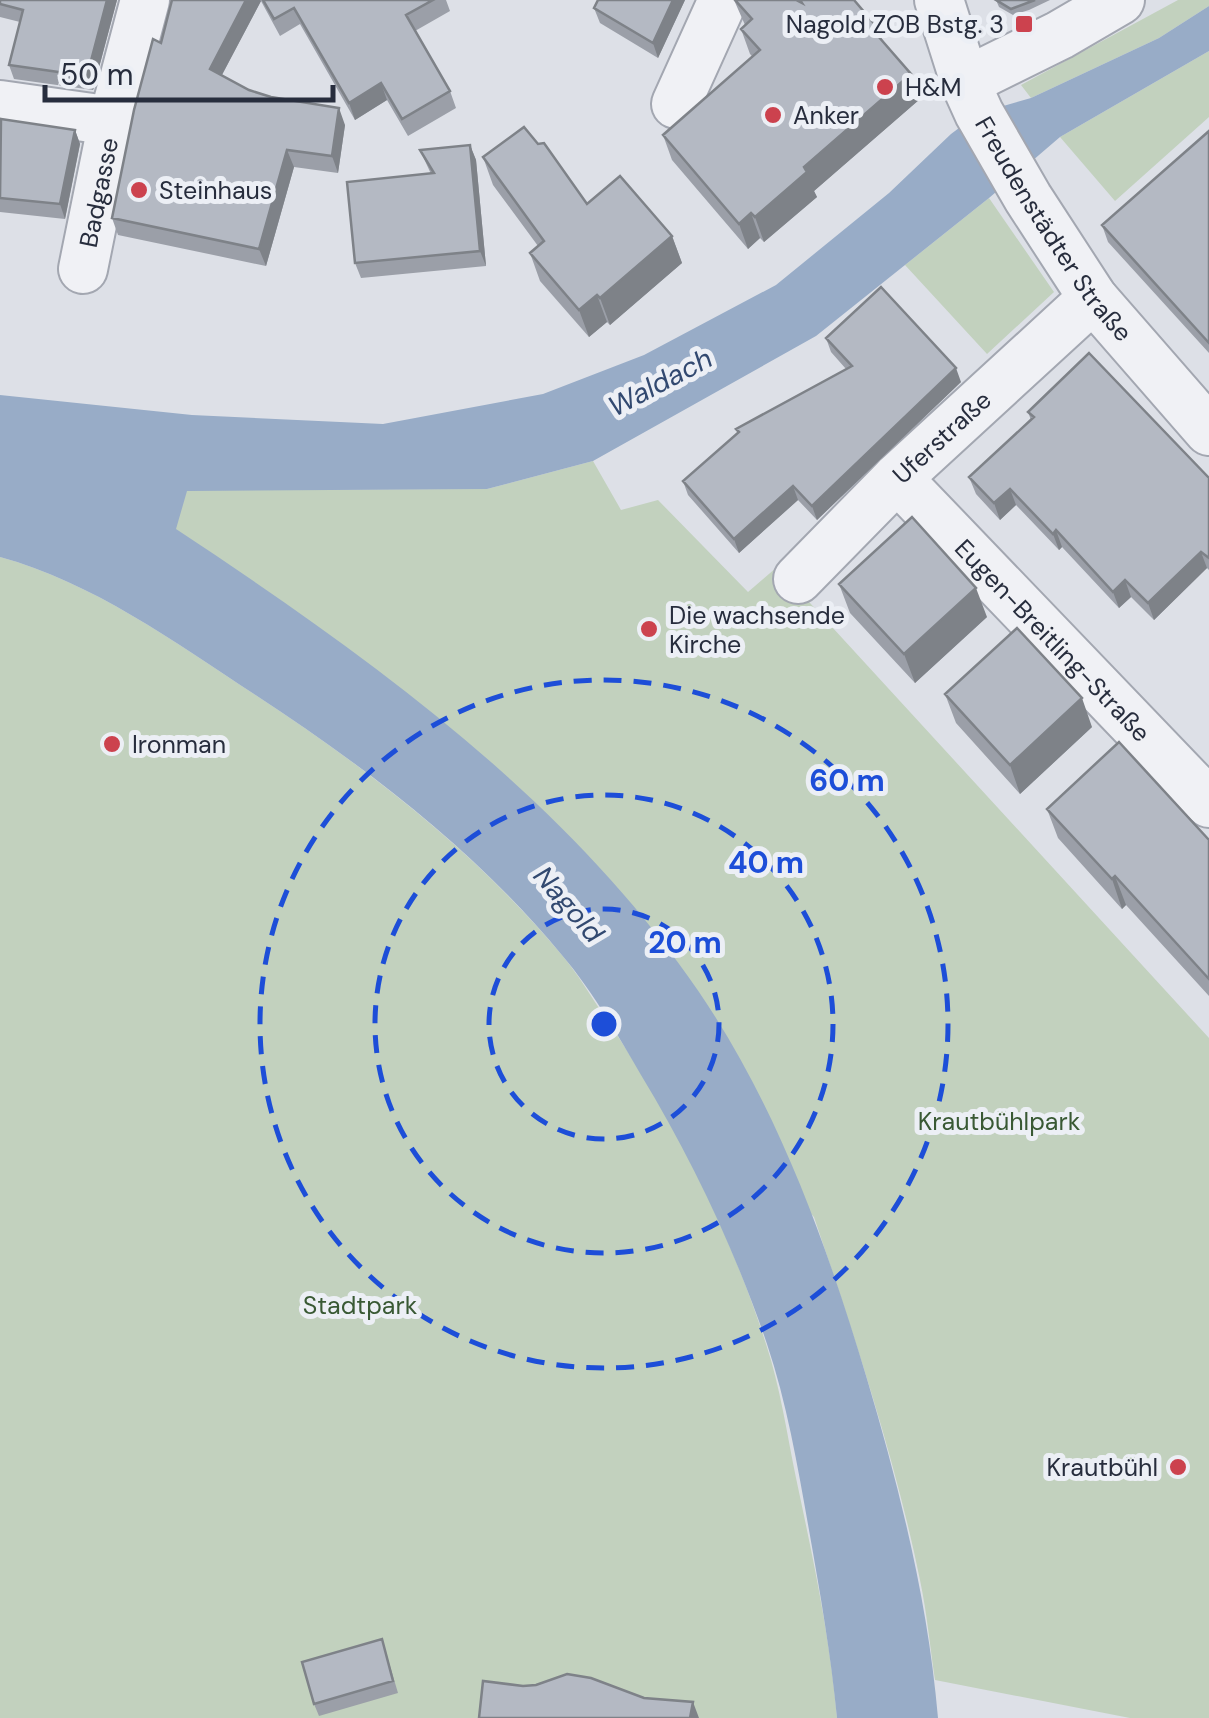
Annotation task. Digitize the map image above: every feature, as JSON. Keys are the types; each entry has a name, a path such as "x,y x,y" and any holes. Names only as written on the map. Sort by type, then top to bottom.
{"street":[{"name":"Badgasse","path":"83,269 113,121 145,0"},
{"path":"676,104 723,0"},
{"name":"Freudenstädter Straße","path":"937,0 972,97 1028,198 1093,298 1209,432"},
{"path":"972,97 1060,35 1120,0"},
{"path":"0,105 113,121"},
{"name":"Uferstraße","path":"798,579 897,478 1093,298"},
{"name":"Eugen-Breitling-Straße","path":"897,478 1209,804"}],"green space":[{"path":"1178,0 1209,0 1209,6 1159,38 1031,98 1021,85"},
{"path":"1209,51 1209,117 1115,201 1060,137"},
{"path":"989,198 1054,292 987,354 905,265"},
{"name":"Krautbühlpark","path":"593,461 621,510 658,500 748,592 777,567 1209,1038 1209,1718 1130,1718 935,1680 922,1592 899,1488 814,1217 175,530 186,490 487,489"},
{"name":"Stadtpark","path":"0,557 67,582 132,615 337,751 417,813 492,880 574,970 678,1138 718,1219 752,1302 783,1410 820,1598 837,1718 0,1718"}],"water":[{"path":"1209,6 1209,51 1060,137 816,336 593,461 487,489 187,491 176,529 391,680 527,794 647,922 727,1036 798,1179 835,1278 891,1462 927,1632 938,1718 837,1718 801,1483 767,1344 727,1240 695,1172 604,1013 561,954 493,880 378,781 296,722 132,615 67,582 0,557 0,395 192,415 383,424 543,394 644,355 776,285 979,113 1031,98 1159,38"}],"building":[{"path":"0,0 107,0 87,76 9,65 23,10 0,4"},
{"path":"172,0 246,0 210,69 271,97 339,108 332,156 287,150 259,249 112,218 153,39 161,43"},
{"path":"263,0 433,0 406,15 450,91 402,119 381,83 349,103 294,8 274,19"},
{"path":"598,0 673,0 653,43 594,8"},
{"path":"735,0 854,0 911,74 804,167 807,172 755,217 751,213 739,224 663,135 760,50 741,29 752,19"},
{"path":"996,0 1035,0 1011,9"},
{"path":"1,119 75,130 60,204 0,198"},
{"path":"524,127 538,144 544,143 587,204 620,176 672,236 600,298 597,295 579,310 530,253 544,241 483,157"},
{"path":"1209,131 1209,343 1102,225"},
{"path":"470,145 480,251 355,263 347,182 434,173 420,150"},
{"path":"881,287 956,368 812,506 793,486 734,539 683,481 739,432 736,429 852,366 826,338"},
{"path":"1089,353 1209,478 1209,558 1201,552 1148,603 1125,580 1113,592 1056,530 1053,534 1010,489 994,503 969,477 1034,417 1028,412"},
{"path":"912,517 976,588 904,654 839,584"},
{"path":"1017,628 1082,698 1010,765 945,694"},
{"path":"1119,742 1209,840 1209,979 1115,876 1112,879 1047,809"},
{"path":"382,1639 393,1681 314,1704 302,1662"},
{"path":"567,1674 591,1678 644,1698 693,1702 690,1718 479,1718 483,1681 536,1685"}],"place":[{"name":"Nagold ZOB Bstg. 3","path":"1024,24"},
{"name":"H&M","path":"885,87"},
{"name":"Anker","path":"773,115"},
{"name":"Steinhaus","path":"139,190"},
{"name":"Die wachsende Kirche","path":"649,629"},
{"name":"Ironman","path":"112,744"},
{"name":"Krautbühl","path":"1178,1467"}],"water label":[{"name":"Waldach","path":"660,382"},
{"name":"Nagold","path":"569,904"}]}
